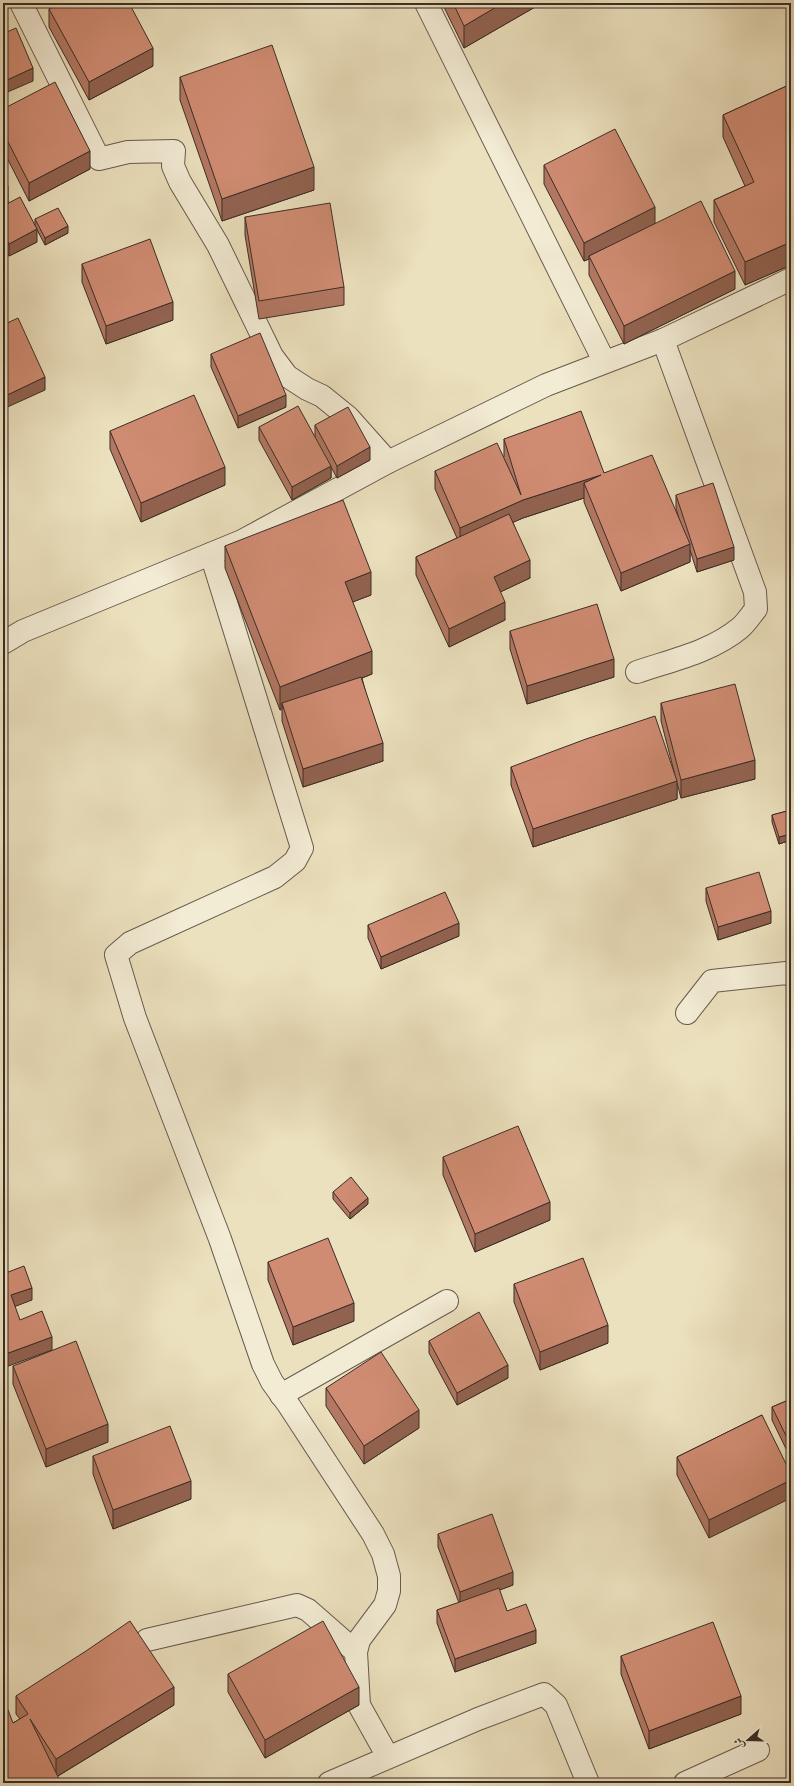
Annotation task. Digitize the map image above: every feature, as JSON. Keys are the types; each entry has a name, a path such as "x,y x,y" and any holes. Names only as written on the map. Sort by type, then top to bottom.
{"street":[{"path":"21,3 99,159 128,152 174,151 173,166 180,182 218,245 272,356 287,376 307,389 322,396 348,417 388,462"},
{"path":"426,3 604,361"},
{"path":"3,643 23,631 242,541 388,462 546,384 663,340 791,279"},
{"path":"637,672 705,650 719,643 741,627 756,609 755,592 663,340"},
{"path":"211,554 302,848 295,861 275,877 130,943 116,955 135,1018 220,1239 263,1364 272,1382 373,1534 384,1554 389,1576 389,1591 385,1605 359,1640 356,1652 359,1705 388,1758"},
{"path":"686,1013 712,981 786,973 791,975"},
{"path":"281,1395 447,1300"},
{"path":"147,1640 296,1605 308,1610 356,1652"},
{"path":"329,1783 478,1719 544,1694 556,1705 588,1783"},
{"path":"685,1783 758,1750"}],"building":[{"path":"61,3 129,3 153,48 89,82 49,9"},
{"path":"453,3 503,3 464,26"},
{"path":"16,28 33,68 3,82 3,31 7,32"},
{"path":"272,45 314,167 222,199 180,77"},
{"path":"55,82 90,151 29,183 3,132 3,109"},
{"path":"791,84 791,242 745,262 714,200 754,182 723,115"},
{"path":"615,129 655,207 584,243 544,165"},
{"path":"3,176 8,186 3,188"},
{"path":"20,197 37,229 9,244 3,232 3,206"},
{"path":"701,201 735,271 624,326 589,256"},
{"path":"330,203 344,287 259,301 245,217"},
{"path":"58,208 68,226 45,238 35,219"},
{"path":"150,239 173,302 106,326 82,264"},
{"path":"18,318 45,377 3,397 3,325"},
{"path":"260,333 286,395 238,416 211,354"},
{"path":"194,395 225,467 141,503 110,431"},
{"path":"298,406 331,466 292,487 259,427"},
{"path":"348,407 370,447 337,466 315,425"},
{"path":"581,411 604,473 652,455 690,544 621,573 584,483 601,475 523,500 460,528 435,471 497,443 521,495 504,439"},
{"path":"713,483 734,547 697,559 676,495"},
{"path":"343,500 371,572 345,582 372,651 280,687 225,546"},
{"path":"509,514 530,560 494,577 505,602 449,629 416,557"},
{"path":"597,604 614,659 527,686 510,631"},
{"path":"361,677 383,743 303,769 282,703"},
{"path":"735,684 755,760 681,780 661,703"},
{"path":"655,716 677,781 533,829 511,767 586,739"},
{"path":"791,810 791,834 779,837 772,815"},
{"path":"759,872 771,911 718,927 706,888"},
{"path":"445,892 459,923 381,957 368,925"},
{"path":"518,1126 550,1202 475,1234 443,1157"},
{"path":"351,1177 368,1198 350,1213 333,1192"},
{"path":"328,1238 354,1303 293,1327 268,1262"},
{"path":"583,1258 608,1325 540,1352 514,1284"},
{"path":"24,1266 32,1288 11,1295 20,1320 42,1311 52,1337 3,1355 3,1274"},
{"path":"479,1312 508,1365 457,1393 429,1341"},
{"path":"76,1341 108,1424 46,1449 13,1366"},
{"path":"381,1352 419,1410 364,1446 326,1388"},
{"path":"791,1399 791,1443 790,1444 772,1407"},
{"path":"762,1415 791,1474 791,1480 709,1520 677,1457"},
{"path":"170,1426 191,1481 113,1510 93,1456"},
{"path":"492,1514 513,1572 460,1592 438,1534"},
{"path":"499,1588 507,1611 526,1604 536,1630 455,1659 437,1610"},
{"path":"130,1621 174,1687 56,1759 30,1719 61,1783 3,1783 3,1697 13,1723 28,1714 16,1696"},
{"path":"323,1621 359,1687 265,1740 228,1674"},
{"path":"713,1622 741,1696 649,1731 621,1656"}]}
